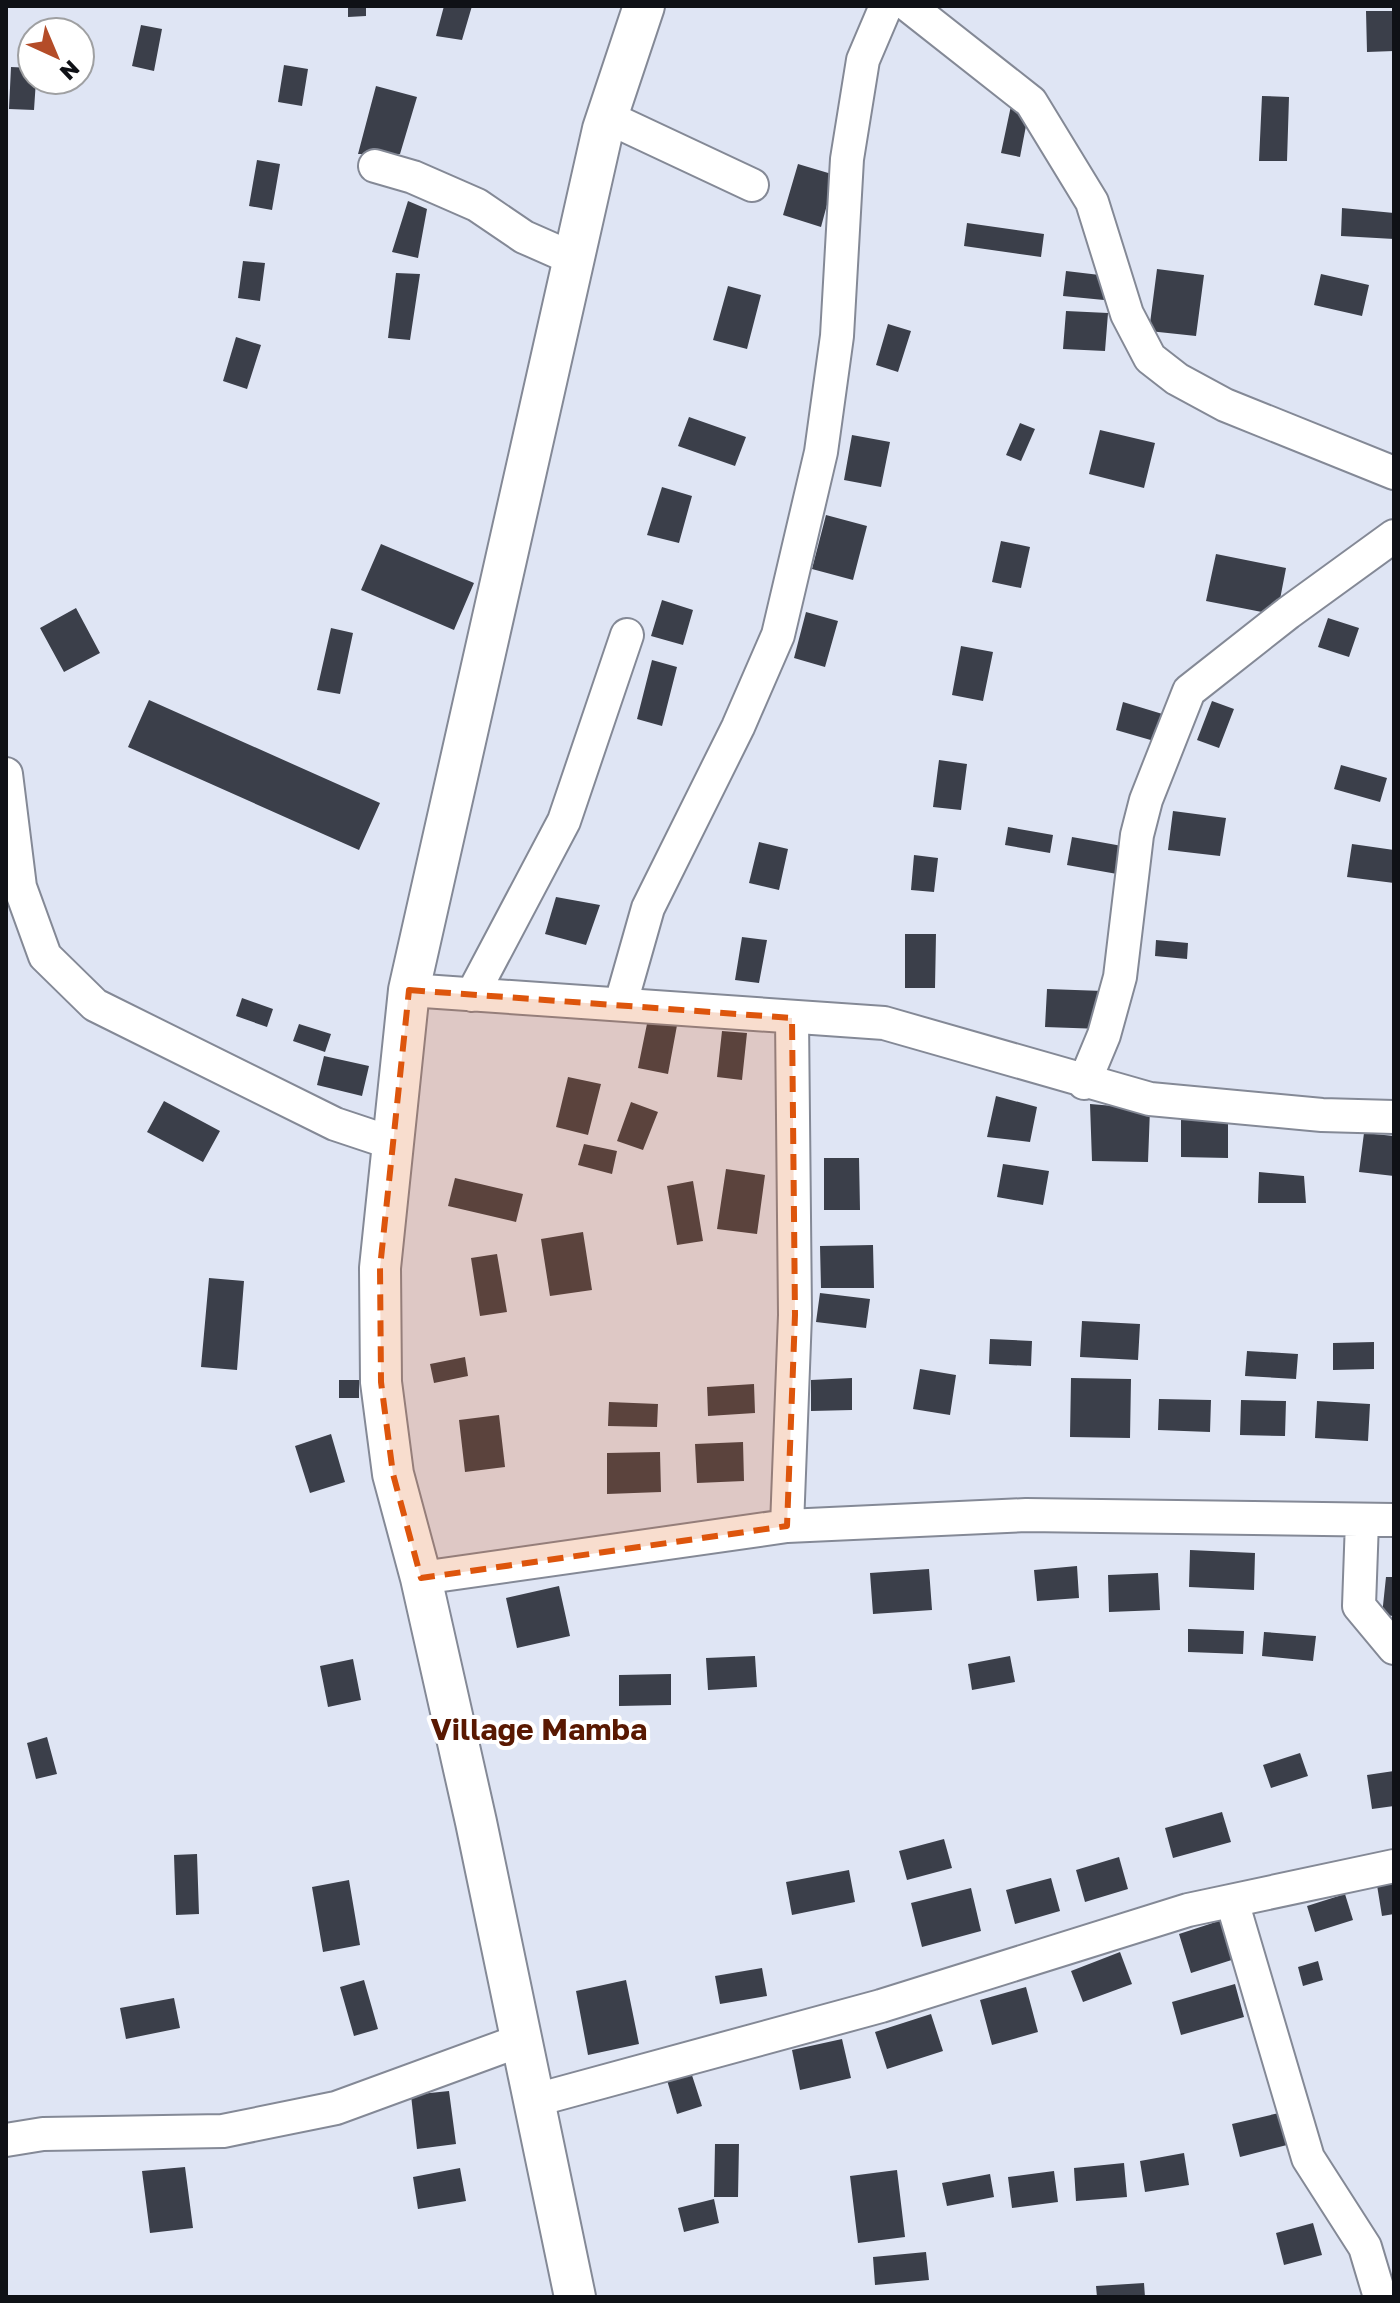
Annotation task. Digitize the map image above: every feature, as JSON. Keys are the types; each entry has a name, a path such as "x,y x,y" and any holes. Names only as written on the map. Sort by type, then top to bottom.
{"street":[{"path":"575,2297 519,2041 476,1822 421,1578 393,1474 381,1382 380,1268 409,990 607,117 644,6"},
{"path":"621,1003 648,908 738,727 778,635 821,452 837,336 847,159 863,60 886,6"},
{"path":"909,6 1031,102 1092,202 1127,314 1150,358 1177,379 1225,405 1394,473"},
{"path":"607,117 752,185"},
{"path":"375,166 413,177 477,205 524,237 574,259"},
{"path":"1084,1083 1104,1035 1120,977 1137,835 1146,800 1189,691 1251,641 1394,536"},
{"path":"472,995 564,821 627,635"},
{"path":"6,774 20,887 45,956 95,1005 335,1124 392,1143"},
{"path":"409,990 884,1023 1084,1083 1150,1099 1322,1115 1394,1117"},
{"path":"787,1526 795,1315 792,1018"},
{"path":"421,1578 787,1526 1026,1515 1394,1520"},
{"path":"1362,1521 1359,1606 1394,1648"},
{"path":"532,2101 881,2006 1188,1910 1394,1866"},
{"path":"1232,1901 1308,2158 1365,2247 1384,2286"},
{"path":"6,2140 43,2134 223,2131 336,2108 519,2041"}],"highlighted area":[{"path":"409,990 792,1018 795,1315 787,1526 421,1578 393,1474 381,1382 380,1268"}],"building":[{"path":"348,6 366,6 366,16 348,17"},
{"path":"444,6 472,6 462,40 436,36"},
{"path":"1366,11 1394,11 1394,51 1367,52"},
{"path":"141,25 162,29 154,71 132,66"},
{"path":"284,65 308,69 302,106 278,102"},
{"path":"11,67 16,67 16,96 35,96 34,110 9,109"},
{"path":"376,86 417,97 400,154 358,154"},
{"path":"1262,96 1289,97 1287,161 1259,161"},
{"path":"1012,101 1030,105 1020,157 1001,153"},
{"path":"257,160 280,164 272,210 249,206"},
{"path":"798,164 835,175 821,227 783,215"},
{"path":"408,201 427,209 418,258 392,252"},
{"path":"1342,208 1394,213 1394,239 1341,236"},
{"path":"967,223 1044,234 1041,257 964,246"},
{"path":"243,261 265,263 260,301 238,298"},
{"path":"1157,269 1204,275 1196,336 1149,331"},
{"path":"1066,271 1108,276 1104,300 1063,296"},
{"path":"396,273 420,274 410,340 388,338"},
{"path":"1321,274 1369,285 1362,316 1314,305"},
{"path":"728,286 761,295 747,349 713,340"},
{"path":"1066,311 1108,313 1105,351 1063,349"},
{"path":"888,324 911,331 898,372 876,365"},
{"path":"236,337 261,345 247,389 223,381"},
{"path":"689,417 746,437 735,466 678,446"},
{"path":"1020,423 1035,429 1021,461 1006,455"},
{"path":"1100,430 1155,443 1144,488 1089,474"},
{"path":"852,435 890,442 881,487 844,480"},
{"path":"662,487 692,496 679,543 647,535"},
{"path":"826,515 867,526 853,580 812,569"},
{"path":"1001,541 1030,547 1021,588 992,582"},
{"path":"381,544 474,583 454,630 361,590"},
{"path":"1216,554 1286,568 1277,615 1206,601"},
{"path":"662,600 693,610 683,645 651,636"},
{"path":"76,608 100,653 64,672 40,628"},
{"path":"806,612 838,621 825,667 794,658"},
{"path":"1328,618 1359,628 1349,657 1318,647"},
{"path":"331,628 353,633 340,694 317,690"},
{"path":"961,646 993,652 983,701 952,695"},
{"path":"652,660 677,667 662,726 637,719"},
{"path":"149,700 380,803 359,850 128,747"},
{"path":"1212,701 1234,709 1219,748 1197,740"},
{"path":"1123,702 1169,716 1161,743 1116,730"},
{"path":"939,760 967,764 961,810 933,807"},
{"path":"1341,765 1387,778 1380,802 1334,789"},
{"path":"1173,811 1226,818 1220,856 1168,850"},
{"path":"1008,827 1053,835 1050,853 1005,845"},
{"path":"1072,837 1122,846 1117,874 1067,865"},
{"path":"759,842 788,849 779,890 749,883"},
{"path":"1352,844 1394,850 1394,883 1347,877"},
{"path":"914,855 938,858 934,892 911,890"},
{"path":"556,897 600,905 586,945 545,934"},
{"path":"905,934 936,934 935,988 905,988"},
{"path":"742,937 767,940 759,983 735,980"},
{"path":"1156,940 1188,943 1187,959 1155,956"},
{"path":"1047,989 1103,991 1101,1029 1045,1027"},
{"path":"242,998 273,1009 267,1027 236,1016"},
{"path":"649,1014 678,1020 668,1074 638,1068"},
{"path":"299,1024 331,1034 325,1052 293,1041"},
{"path":"722,1031 747,1033 742,1080 717,1077"},
{"path":"324,1056 369,1066 362,1096 317,1085"},
{"path":"568,1077 601,1084 588,1135 556,1127"},
{"path":"996,1096 1037,1107 1030,1142 987,1137"},
{"path":"164,1101 220,1131 203,1162 147,1132"},
{"path":"631,1102 658,1112 643,1150 617,1141"},
{"path":"1090,1104 1150,1109 1148,1162 1092,1161"},
{"path":"1228,1115 1228,1158 1181,1157 1181,1116"},
{"path":"1364,1133 1394,1136 1394,1176 1359,1172"},
{"path":"584,1144 617,1151 612,1174 578,1165"},
{"path":"824,1158 859,1158 860,1210 824,1210"},
{"path":"1003,1164 1049,1171 1043,1205 997,1197"},
{"path":"726,1169 765,1175 757,1234 717,1229"},
{"path":"1259,1172 1304,1176 1306,1203 1258,1203"},
{"path":"455,1178 523,1194 516,1222 448,1206"},
{"path":"693,1181 703,1241 677,1245 667,1186"},
{"path":"583,1232 592,1290 550,1296 541,1239"},
{"path":"873,1245 874,1288 821,1288 820,1246"},
{"path":"497,1254 507,1312 480,1316 471,1258"},
{"path":"209,1278 244,1281 237,1370 201,1367"},
{"path":"820,1293 870,1299 866,1328 816,1322"},
{"path":"1082,1321 1140,1324 1138,1360 1080,1357"},
{"path":"990,1339 1032,1341 1031,1366 989,1364"},
{"path":"1374,1342 1374,1369 1333,1370 1333,1343"},
{"path":"1247,1351 1298,1354 1296,1379 1245,1376"},
{"path":"465,1357 468,1376 434,1383 430,1364"},
{"path":"920,1369 956,1375 950,1415 913,1409"},
{"path":"852,1378 852,1410 811,1411 811,1380"},
{"path":"1071,1378 1131,1379 1130,1438 1070,1437"},
{"path":"339,1380 359,1380 359,1398 339,1398"},
{"path":"754,1384 755,1413 708,1416 707,1387"},
{"path":"1159,1399 1211,1400 1210,1432 1158,1430"},
{"path":"1241,1400 1286,1401 1285,1436 1240,1435"},
{"path":"1317,1401 1370,1404 1368,1441 1315,1438"},
{"path":"609,1402 658,1404 657,1427 608,1426"},
{"path":"499,1415 505,1467 465,1472 459,1420"},
{"path":"331,1434 345,1482 310,1493 295,1446"},
{"path":"743,1442 744,1481 697,1483 695,1444"},
{"path":"660,1452 661,1492 607,1494 607,1453"},
{"path":"1190,1550 1255,1553 1254,1590 1189,1587"},
{"path":"1077,1566 1079,1598 1037,1601 1034,1570"},
{"path":"929,1569 932,1610 873,1614 870,1573"},
{"path":"1158,1573 1160,1610 1109,1612 1108,1575"},
{"path":"1386,1577 1394,1577 1394,1616 1382,1615"},
{"path":"559,1586 570,1636 517,1648 506,1598"},
{"path":"1188,1629 1244,1631 1243,1654 1188,1652"},
{"path":"1264,1632 1316,1636 1313,1661 1262,1656"},
{"path":"755,1656 757,1687 708,1690 706,1658"},
{"path":"1010,1656 1015,1682 972,1690 968,1664"},
{"path":"353,1659 361,1700 328,1707 320,1666"},
{"path":"671,1674 671,1705 619,1706 619,1675"},
{"path":"47,1737 57,1774 36,1779 27,1743"},
{"path":"1300,1753 1308,1776 1271,1788 1263,1765"},
{"path":"1394,1771 1394,1806 1372,1809 1367,1775"},
{"path":"1222,1812 1231,1842 1173,1858 1165,1828"},
{"path":"944,1839 952,1868 907,1880 899,1851"},
{"path":"197,1854 199,1914 176,1915 174,1855"},
{"path":"1119,1857 1128,1889 1085,1902 1076,1870"},
{"path":"849,1870 855,1902 792,1915 786,1882"},
{"path":"1394,1876 1394,1914 1382,1916 1376,1879"},
{"path":"1051,1878 1060,1911 1015,1924 1006,1890"},
{"path":"349,1880 360,1945 323,1952 312,1887"},
{"path":"971,1888 981,1931 922,1947 911,1903"},
{"path":"1345,1894 1353,1920 1315,1932 1307,1906"},
{"path":"1228,1918 1241,1957 1191,1973 1179,1934"},
{"path":"1120,1952 1132,1984 1083,2002 1071,1971"},
{"path":"1318,1961 1323,1980 1303,1986 1298,1967"},
{"path":"762,1968 767,1996 720,2004 715,1976"},
{"path":"364,1980 378,2029 354,2036 340,1987"},
{"path":"626,1980 639,2044 588,2055 576,1991"},
{"path":"1235,1984 1244,2017 1181,2035 1172,2002"},
{"path":"1026,1987 1038,2032 992,2045 980,2000"},
{"path":"174,1998 180,2028 126,2039 120,2008"},
{"path":"931,2014 943,2051 887,2069 875,2032"},
{"path":"842,2039 851,2078 800,2090 792,2050"},
{"path":"688,2063 702,2106 677,2114 664,2070"},
{"path":"449,2091 456,2144 417,2149 411,2095"},
{"path":"1279,2113 1287,2145 1240,2157 1232,2124"},
{"path":"715,2144 739,2144 738,2197 714,2197"},
{"path":"1184,2153 1189,2185 1145,2192 1140,2161"},
{"path":"1124,2163 1127,2197 1076,2201 1074,2168"},
{"path":"185,2167 193,2228 150,2233 142,2171"},
{"path":"460,2168 466,2201 418,2209 413,2177"},
{"path":"897,2170 905,2237 858,2243 850,2176"},
{"path":"1054,2171 1058,2202 1012,2208 1008,2177"},
{"path":"990,2174 994,2197 947,2206 942,2183"},
{"path":"714,2199 719,2223 684,2232 678,2208"},
{"path":"1313,2223 1322,2255 1284,2265 1276,2233"},
{"path":"926,2252 929,2280 875,2285 873,2257"},
{"path":"1144,2283 1145,2297 1097,2297 1096,2286"}],"district":[{"name":"Village Mamba","path":"539,1730"}]}
